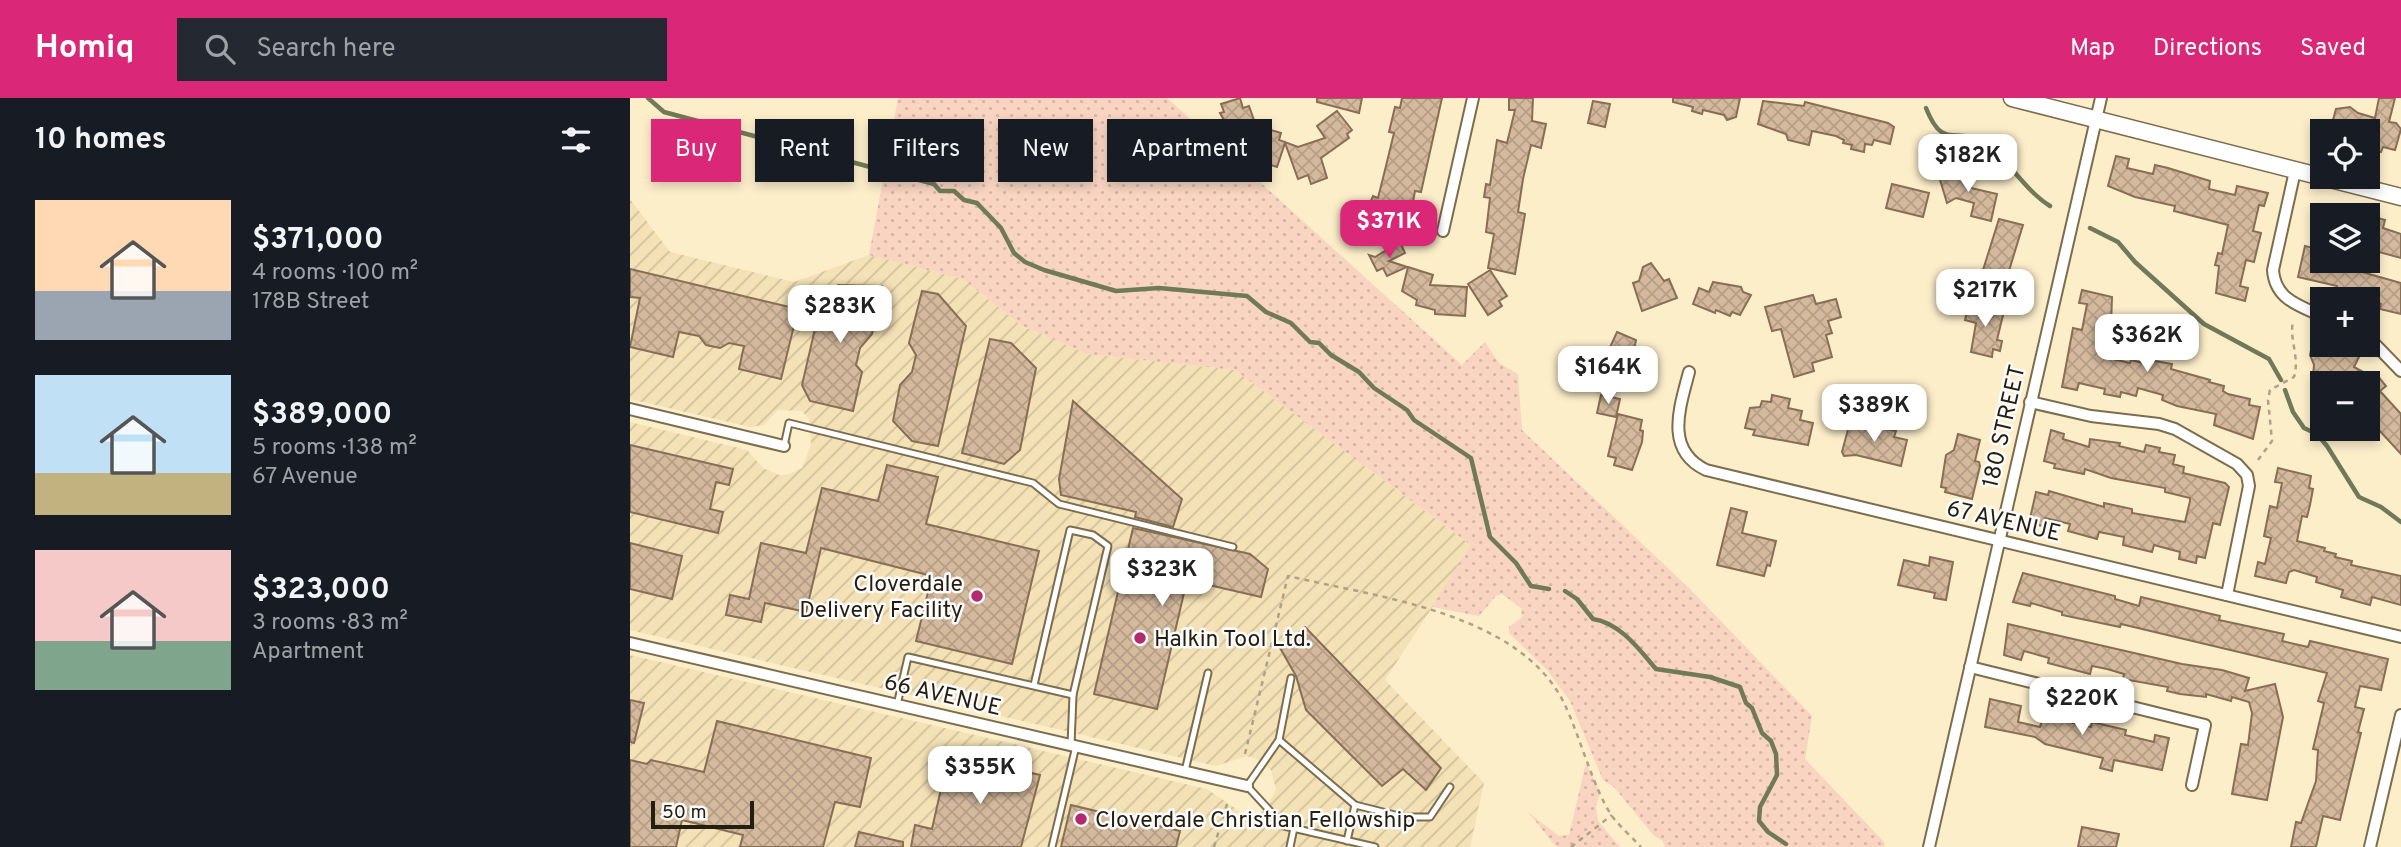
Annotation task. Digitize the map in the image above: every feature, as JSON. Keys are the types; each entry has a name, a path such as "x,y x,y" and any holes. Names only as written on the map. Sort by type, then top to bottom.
{"street":[{"path":"1443,231 1472,98"},
{"path":"2012,98 2401,197"},
{"name":"180 STREET","path":"1929,847 2101,98"},
{"path":"2295,171 2273,270 2274,285 2284,298 2310,310"},
{"path":"2380,350 2401,372"},
{"name":"67 AVENUE","path":"1689,372 1679,411 1678,436 1686,456 1696,465 1717,474 2401,637"},
{"path":"2030,402 2091,416 2159,424 2236,464 2247,475 2249,486 2227,595"},
{"path":"630,410 784,446"},
{"name":"66 AVENUE","path":"630,643 1247,786"},
{"path":"1970,667 2205,725 2192,785"},
{"path":"2370,847 2401,715"}],"lane":[{"path":"784,446 789,423 1033,482 1059,504 1233,547"},
{"path":"1034,685 1070,530 1093,535 1108,546 1073,695 1074,746 1052,847"},
{"path":"897,705 908,657 1073,695"},
{"path":"1185,771 1208,673"},
{"path":"1291,678 1279,740 1247,786 1284,826 1376,847"},
{"path":"1279,740 1354,805 1403,817 1430,817 1450,787"},
{"path":"1347,841 1354,805"},
{"path":"1290,847 1294,828"}],"path":[{"path":"2258,460 2272,441 2268,394 2274,385 2294,377 2296,368 2291,332 2293,321"},
{"path":"1245,754 1287,576 1449,614 1508,644 1536,668 1563,700 1612,815 1641,847"},
{"path":"1214,847 1227,804"},
{"path":"1571,847 1612,815"}],"shaded area":[{"path":"898,98 1167,98 1190,119 1107,119 1107,182 1260,182 1462,365 1485,342 1499,363 1518,374 1522,430 1690,589 1812,716 1805,759 1885,843 1884,847 1665,847 1662,840 1654,836 1614,787 1603,780 1570,701 1547,670 1509,633 1509,627 1522,617 1521,608 1502,594 1496,596 1479,616 1432,607 1471,545 1235,370 1088,354 1022,326 963,279 869,255 882,182 984,182 984,119 894,119"},
{"path":"630,199 670,252 794,282 869,255 963,279 1022,326 1088,354 1235,370 1472,546 1385,680 1484,783 1470,847 630,847 630,655 1207,789 1245,815 1261,812 1267,807 1276,789 1271,770 1257,759 1247,756 1216,766 630,630 630,422 747,450 763,468 779,475 787,475 802,468 811,445 809,419 802,411 778,410 764,425 750,427 630,399"},
{"path":"1586,763 1600,792 1596,807 1598,821 1620,847 1556,847 1529,813 1559,836 1569,835"}],"building":[{"path":"1240,98 1243,108 1249,106 1254,119 1223,119 1220,113 1224,112 1221,104"},
{"path":"1317,98 1362,98 1359,113 1317,102"},
{"path":"1402,98 1442,98 1421,192 1415,191 1413,202 1406,201 1396,242 1363,234 1370,203 1373,196 1378,198 1394,133 1389,132 1395,107 1400,108"},
{"path":"1509,98 1533,98 1532,121 1546,124 1541,148 1531,145 1523,179 1518,212 1525,214 1515,274 1488,268 1494,234 1486,232 1490,198 1484,197 1486,184 1490,185 1497,140 1507,143 1515,110 1509,110"},
{"path":"1673,98 1740,98 1736,117 1727,120 1724,115 1703,110 1702,114 1692,111 1693,107 1673,102"},
{"path":"2379,98 2395,98 2389,122 2396,123 2401,129 2395,150 2383,147 2380,152 2380,119 2333,119 2336,109 2350,107 2358,113 2375,118"},
{"path":"1593,101 1610,104 1605,127 1588,123"},
{"path":"1763,101 1804,106 1805,102 1888,123 1894,127 1890,144 1874,140 1872,145 1865,144 1864,152 1851,149 1852,145 1843,143 1844,140 1836,136 1812,131 1809,145 1788,140 1786,134 1758,124"},
{"path":"1337,111 1352,130 1347,134 1349,138 1321,158 1327,178 1311,184 1308,175 1298,179 1285,143 1277,167 1272,165 1272,130 1281,133 1279,140 1298,147 1325,138 1317,126"},
{"path":"2116,156 2129,159 2127,168 2153,174 2155,165 2210,181 2209,189 2235,195 2237,186 2268,193 2264,206 2259,205 2253,231 2261,233 2254,262 2246,260 2240,286 2248,288 2245,301 2216,293 2219,266 2215,265 2218,253 2222,254 2228,225 2174,211 2175,206 2135,197 2108,186"},
{"path":"1944,170 1969,172 1973,179 1971,188 1997,194 1991,221 1971,216 1974,203 1956,198 1947,203 1938,173 1943,174"},
{"path":"1892,184 1929,193 1923,217 1886,208"},
{"path":"1999,219 2023,225 2008,274 1983,270"},
{"path":"2380,219 2385,220 2383,228 2401,234 2401,258 2380,252"},
{"path":"1400,242 1405,253 1389,261 1407,267 1387,276 1383,268 1377,271 1369,255 1375,257"},
{"path":"2305,246 2310,247 2310,273 2366,273 2401,283 2401,314 2380,309 2380,287 2337,287 2298,277"},
{"path":"1651,263 1664,281 1669,279 1677,298 1642,311 1633,283 1639,281 1643,267"},
{"path":"1408,267 1433,275 1430,285 1467,287 1465,316 1435,314 1435,310 1416,305 1417,300 1402,291"},
{"path":"630,269 798,309 781,379 739,369 744,346 729,343 720,348 706,345 699,336 679,332 673,357 630,347 640,298 630,297"},
{"path":"1490,270 1507,296 1499,301 1502,306 1488,315 1468,284"},
{"path":"1713,282 1741,287 1743,292 1751,295 1740,315 1732,312 1730,316 1716,310 1715,313 1693,304 1699,288 1709,292"},
{"path":"838,285 882,286 872,334 860,348 856,365 862,372 853,411 810,401 802,385 823,294 835,297"},
{"path":"2082,290 2112,297 2111,326 2104,357 2130,363 2131,360 2143,363 2144,359 2172,364 2171,369 2210,380 2209,382 2224,386 2223,391 2228,394 2250,399 2249,405 2260,407 2253,439 2214,425 2216,414 2177,406 2162,400 2163,395 2138,388 2136,396 2121,392 2120,397 2104,394 2105,389 2079,383 2077,390 2062,387 2073,328 2082,330 2087,304 2079,303"},
{"path":"922,291 938,294 966,326 938,446 912,441 893,421 900,385 912,372 916,355 909,343"},
{"path":"1813,295 1816,304 1836,299 1841,317 1828,321 1832,333 1826,335 1832,357 1812,363 1814,371 1794,377 1781,329 1772,331 1765,307"},
{"path":"1969,303 2004,311 1997,340 2002,341 2000,351 1993,349 1992,357 1971,352 1976,323 1965,320"},
{"path":"1617,332 1636,340 1632,359 1643,364 1634,382 1616,374 1619,369 1607,363 1610,358 1606,356"},
{"path":"990,339 1011,343 1036,368 1020,450 1004,464 962,453"},
{"path":"2311,357 2359,357 2354,367 2361,371 2313,371"},
{"path":"2380,379 2386,386 2380,391"},
{"path":"2380,391 2401,414 2401,454 2380,431"},
{"path":"1601,395 1620,399 1616,417 1597,413"},
{"path":"1772,395 1790,399 1788,408 1802,411 1800,420 1813,423 1808,445 1753,435 1755,430 1745,428 1750,408 1760,407 1762,401 1771,402"},
{"path":"1073,401 1182,499 1173,527 1135,517 1136,512 1061,495 1059,479"},
{"path":"1618,414 1642,420 1642,442 1632,470 1614,465 1616,458 1608,456"},
{"path":"1850,422 1896,431 1894,437 1907,440 1901,466 1856,455 1844,456 1842,452"},
{"path":"2051,430 2064,434 2063,439 2089,447 2090,439 2120,443 2119,446 2144,452 2146,445 2160,448 2159,452 2175,455 2173,464 2184,467 2183,473 2225,483 2229,487 2220,525 2213,523 2205,558 2197,556 2196,563 2179,559 2180,552 2154,545 2152,552 2123,545 2124,537 2099,532 2097,539 2068,531 2070,524 2045,518 2043,526 2029,523 2036,492 2048,495 2049,491 2104,507 2104,503 2132,509 2132,513 2185,522 2190,501 2190,498 2165,492 2165,488 2111,478 2085,469 2084,474 2054,468 2055,464 2044,461"},
{"path":"1958,434 1980,440 1975,461 1979,462 1980,466 1972,499 1945,492 1946,488 1941,487 1946,455 1954,450"},
{"path":"630,445 733,469 729,485 716,482 710,509 723,512 718,533 630,512"},
{"path":"887,465 938,477 926,524 1039,551 1012,664 916,641 932,576 821,548 806,612 765,603 761,622 726,615 730,595 749,599 761,543 806,553 822,488 878,501"},
{"path":"2278,468 2311,476 2309,488 2313,489 2310,505 2307,517 2302,516 2297,541 2325,548 2324,551 2336,554 2335,557 2352,561 2351,565 2401,576 2401,605 2372,597 2370,605 2341,597 2343,590 2316,582 2317,577 2294,570 2289,572 2286,583 2255,576 2258,562 2265,564 2271,538 2264,536 2270,506 2277,508 2282,483 2275,482"},
{"path":"1731,508 1747,512 1742,533 1776,541 1770,566 1767,565 1764,576 1717,565"},
{"name":"Halkin Tool Ltd.","path":"1133,528 1250,554 1268,569 1261,597 1187,580 1157,709 1094,694"},
{"path":"630,543 682,556 672,599 630,589"},
{"path":"1930,557 1953,562 1946,600 1934,598 1935,593 1898,585 1904,560 1929,566"},
{"path":"2023,573 2115,596 2115,599 2139,606 2141,597 2220,616 2219,620 2284,634 2282,641 2308,647 2310,641 2388,659 2381,690 2360,686 2355,707 2364,709 2358,732 2361,733 2340,820 2323,816 2316,847 2291,847 2296,822 2301,823 2316,781 2318,750 2313,749 2324,703 2318,701 2327,673 2121,624 2120,627 2062,615 2062,612 2031,603 2030,606 2013,602"},
{"path":"2008,624 2182,664 2222,670 2249,678 2245,691 2275,684 2283,717 2267,800 2232,794 2241,744 2248,745 2252,713 2249,702 2232,697 2231,701 2206,694 2206,697 2180,694 2167,691 2168,687 2123,679 2124,674 2092,666 2090,674 2048,663 2049,658 2024,651 2021,660 2004,655"},
{"path":"1305,627 1441,768 1426,790 1403,769 1382,786 1306,710 1296,676 1280,648"},
{"path":"1990,699 2021,706 2018,722 2040,727 2044,712 2060,716 2059,720 2091,727 2092,722 2126,730 2125,735 2154,742 2155,735 2169,738 2162,770 2114,760 2112,771 2100,768 2103,758 2045,744 2035,737 1985,727"},
{"path":"630,700 644,703 634,743 630,742"},
{"path":"717,721 871,758 860,807 835,802 823,847 740,847 743,835 682,820 676,847 630,847 630,760 647,764 651,760 704,772"},
{"path":"949,753 1040,775 1021,847 911,847 915,825 932,829"},
{"path":"1071,805 1180,831 1176,847 1061,847"},
{"path":"2082,827 2119,834 2116,847 2078,847"},
{"path":"859,832 903,842 903,847 855,847"}],"waterway":[{"path":"648,98 664,112 934,184 940,191 954,191 964,200 977,203 1001,228 1014,253 1025,262 1044,270 1116,291 1159,288 1247,296 1266,312 1291,323 1310,342 1319,343 1331,355 1359,372 1374,388 1407,410 1414,420 1471,458 1490,537 1516,563 1531,586 1549,589"},
{"path":"1926,108 1938,129 1950,135 1982,142 2000,156 2032,192 2050,206"},
{"path":"2090,228 2118,242 2135,262 2204,324 2269,359 2281,380"},
{"path":"2285,390 2293,412 2304,428 2317,434 2327,446 2359,497 2381,507 2401,522"},
{"path":"1565,591 1577,599 1593,619 1603,621 1620,631 1656,669 1710,677 1740,687 1762,733 1771,741 1776,754 1777,775 1760,807 1759,821 1768,832 1786,844"}],"place":[{"name":"Cloverdale Delivery Facility","path":"977,596"},
{"name":"Halkin Tool Ltd.","path":"1140,638"},
{"name":"Cloverdale Christian Fellowship","path":"1081,819"}]}
